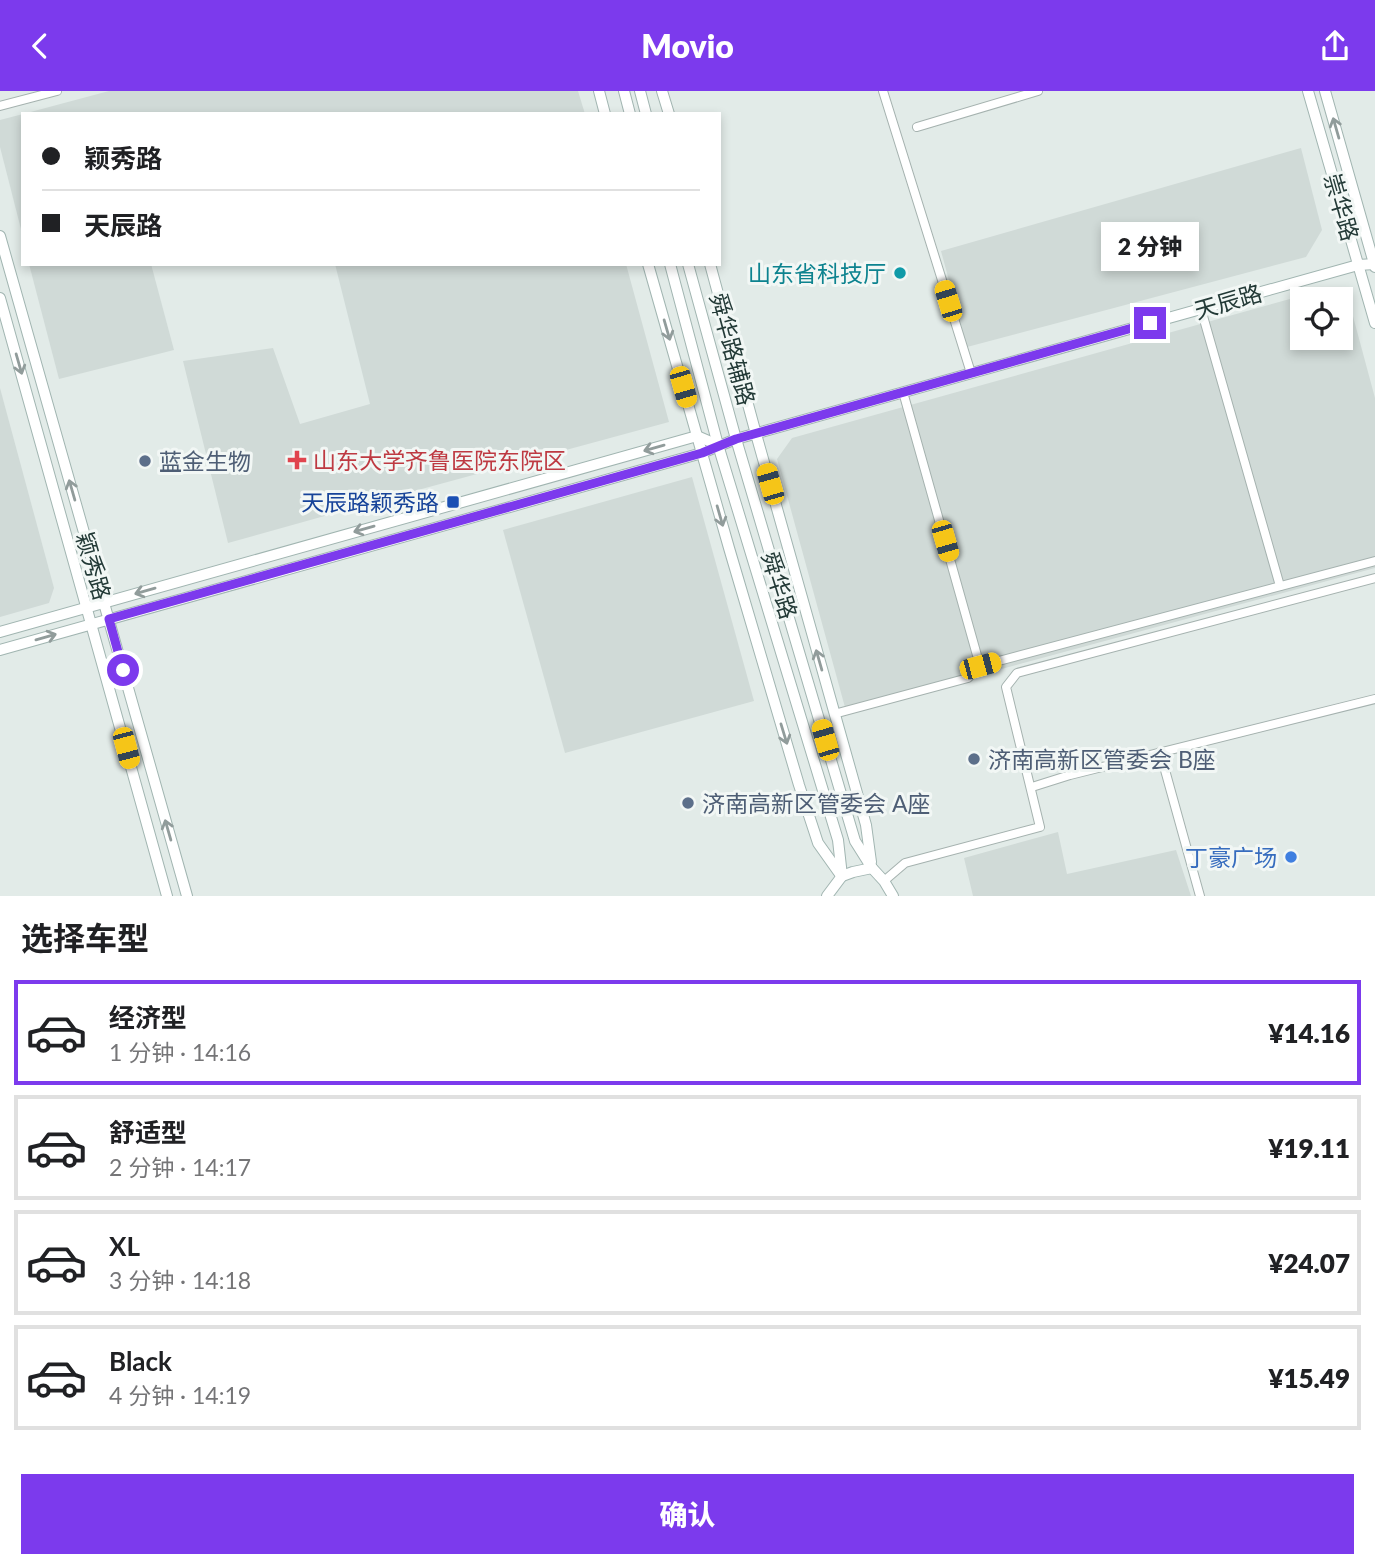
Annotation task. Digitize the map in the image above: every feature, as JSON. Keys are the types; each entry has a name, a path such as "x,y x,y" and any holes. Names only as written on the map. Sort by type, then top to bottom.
{"main road":[{"path":"599,91 604,112"},
{"path":"624,91 629,112"},
{"path":"640,91 645,112"},
{"path":"662,91 668,112"},
{"name":"崇华路","path":"1308,91 1375,323"},
{"name":"崇华路","path":"1325,91 1375,265"},
{"name":"颖秀路","path":"0,236 187,896"},
{"name":"天辰路","path":"0,650 701,452 756,433 1359,265 1375,265"},
{"path":"649,266 818,843 842,876"},
{"name":"舜华路","path":"671,266 718,445 838,840 842,876"},
{"name":"舜华路","path":"689,266 736,439 855,841 893,896"},
{"name":"舜华路辅路","path":"711,266 866,825 872,869"},
{"name":"颖秀路","path":"0,298 167,896"},
{"path":"0,632 697,436 718,445"},
{"path":"827,896 842,876 853,871 872,869"}],"street":[{"path":"0,106 57,91"},
{"path":"883,91 971,373"},
{"path":"918,127 1038,91"},
{"path":"1201,309 1280,586"},
{"path":"903,392 980,666"},
{"path":"834,713 968,678 980,666 1375,561"},
{"path":"884,881 905,863 1040,827 1006,687 1017,673 1375,578"},
{"path":"1032,787 1070,775 1375,699"},
{"path":"1160,752 1200,896"}],"shaded area":[{"path":"109,91 578,91 584,112 30,112"},
{"path":"21,115 21,229 0,147 0,120"},
{"path":"1301,148 1322,230 1306,257 967,347 941,251"},
{"path":"30,266 152,266 174,350 59,379"},
{"path":"336,266 627,266 669,422 228,543 183,361 273,348 300,424 370,404"},
{"path":"1290,299 1290,350 1353,350 1353,316 1375,398 1375,568 846,711 777,459 792,438"},
{"path":"0,388 54,588 49,603 0,617"},
{"path":"692,477 754,701 565,753 503,530"},
{"path":"1058,832 1067,874 1176,850 1191,896 973,896 964,858"}],"place":[{"name":"山东省科技厅","path":"900,273"},
{"name":"山东大学齐鲁医院东院区","path":"297,460"},
{"name":"蓝金生物","path":"145,461"},
{"name":"天辰路颖秀路","path":"453,502"},
{"name":"济南高新区管委会 B座","path":"974,759"},
{"name":"济南高新区管委会 A座","path":"688,803"},
{"name":"丁豪广场","path":"1291,857"}],"route":[{"path":"123,670 109,619 702,453 736,439 1150,323"}]}
